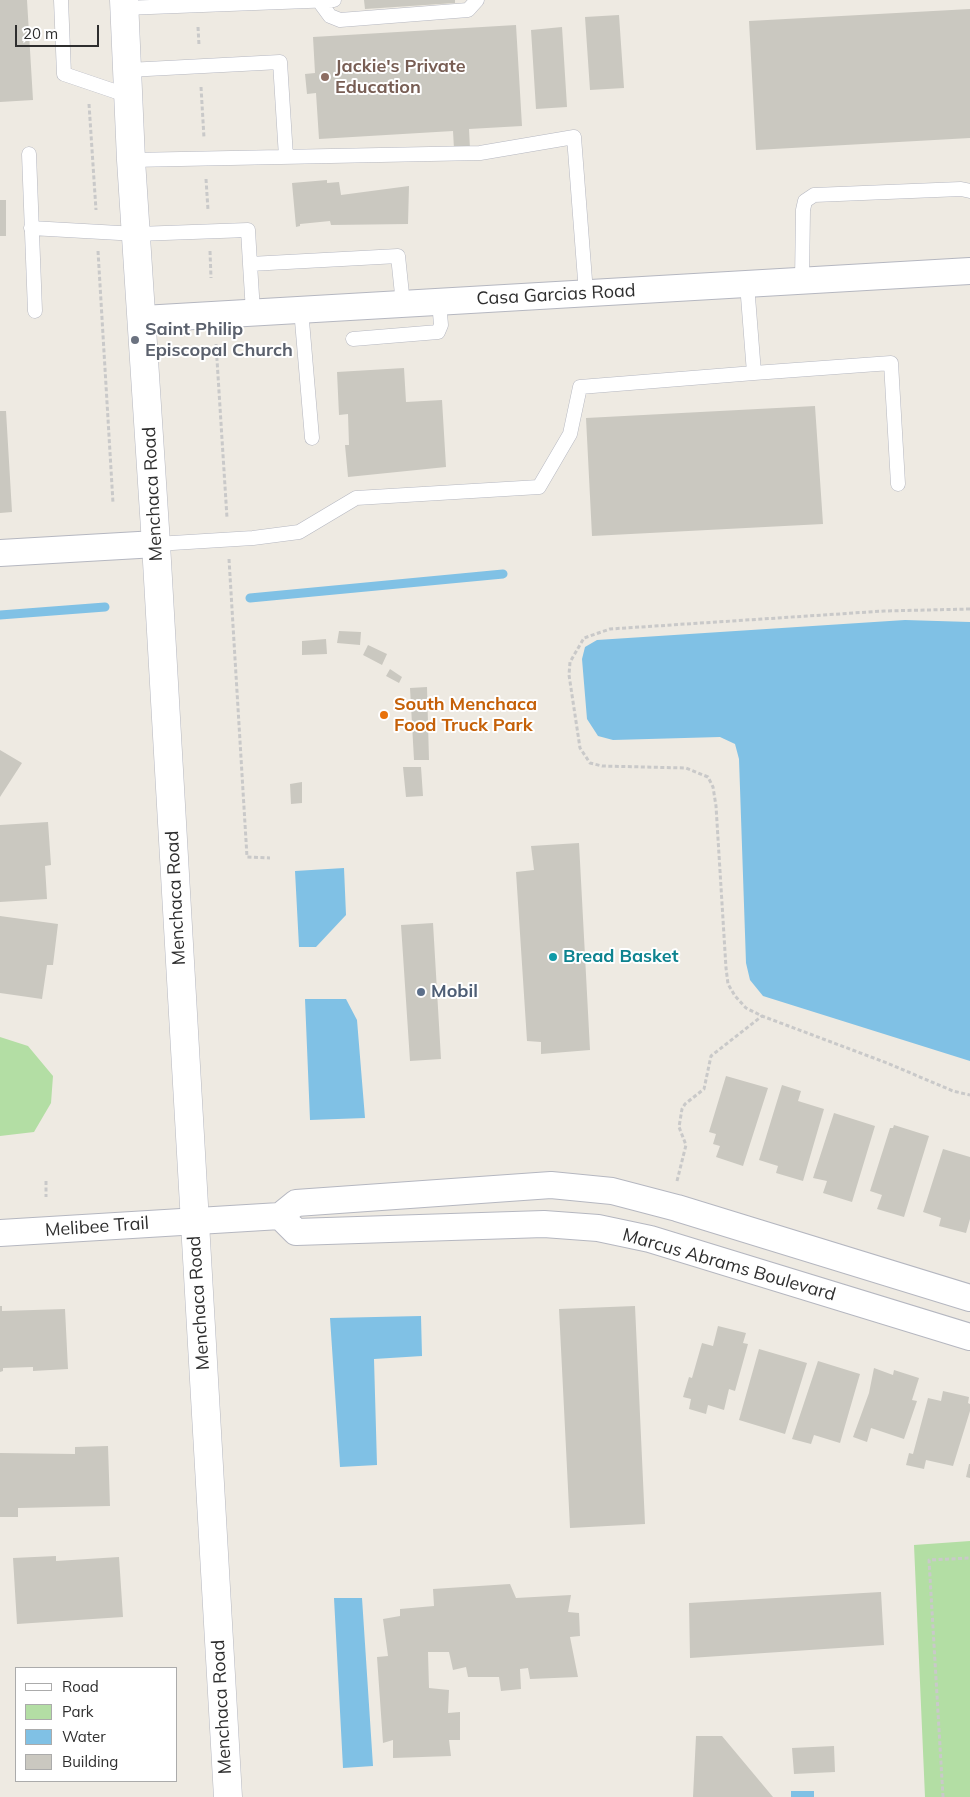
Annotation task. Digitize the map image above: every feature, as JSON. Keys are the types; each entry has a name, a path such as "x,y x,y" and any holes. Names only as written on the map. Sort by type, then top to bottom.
{"main road":[{"name":"Menchaca Road","path":"124,4 131,160 143,319 228,1797"}],"street":[{"name":"Casa Garcias Road","path":"143,319 970,271"},
{"path":"0,554 156,544"},
{"path":"194,1221 280,1216 296,1203 306,1202 551,1185 612,1191 677,1208 970,1298"},
{"name":"Marcus Abrams Boulevard","path":"280,1216 296,1232 544,1224 598,1228 650,1238 970,1337"},
{"name":"Melibee Trail","path":"0,1233 194,1221"}],"lane":[{"path":"61,0 64,74 129,83 280,62 286,157"},
{"path":"124,4 334,0"},
{"path":"320,1 330,16 340,20 468,10 477,0"},
{"path":"131,160 480,153 574,137 586,293"},
{"path":"29,154 35,311"},
{"path":"802,281 803,210 805,201 814,196 961,188 970,191"},
{"path":"31,228 137,234 248,230 253,312"},
{"path":"250,264 398,256 402,304"},
{"path":"747,284 754,373"},
{"path":"353,339 438,332 441,325 439,301"},
{"path":"301,309 312,438"},
{"path":"156,544 228,540 299,532 356,498 539,486 570,434 580,387 891,364 898,484"}],"path":[{"path":"216,344 247,857 270,858"},
{"path":"970,609 884,611 610,629 584,638 576,648 570,662 569,675 580,748 590,762 602,766 686,768 708,777 713,787 716,806 728,984 735,996 746,1008 953,1091 970,1095"},
{"path":"676,1186 686,1145 679,1127 682,1109 685,1104 704,1089 711,1056 762,1016"},
{"path":"46,1181 46,1197"},
{"path":"942,1797 929,1560 970,1558"},
{"path":"964,1559 970,1563"}],"green space":[{"path":"0,1037 28,1046 53,1076 51,1103 34,1132 0,1136"},
{"path":"970,1541 970,1797 925,1797 914,1545"}],"water":[{"path":"905,620 970,622 970,1061 763,996 750,980 746,963 739,759 735,744 720,737 613,740 598,736 587,719 582,659 585,647 597,640"},
{"path":"344,868 346,915 316,947 299,947 295,871"},
{"path":"305,999 346,999 357,1020 365,1118 310,1120"},
{"path":"421,1316 422,1356 374,1359 377,1465 340,1467 330,1318"},
{"path":"334,1598 362,1598 373,1766 343,1768"},
{"path":"791,1791 814,1791 814,1797 791,1797"}],"building":[{"path":"0,0 27,0 33,100 0,102"},
{"path":"364,0 455,0 455,3 365,9"},
{"path":"970,9 970,138 756,150 749,21"},
{"path":"619,15 624,88 590,90 585,17"},
{"path":"516,25 522,126 469,129 470,149 454,149 453,131 319,139 316,93 307,94 305,74 315,73 313,37"},
{"path":"562,27 567,107 536,109 531,30"},
{"path":"327,180 327,183 339,182 341,195 409,186 408,224 331,225 330,221 300,224 300,226 296,227 292,183"},
{"path":"0,200 6,200 6,236 0,236"},
{"path":"404,368 406,402 442,400 446,467 348,477 345,445 349,445 348,414 339,415 337,372"},
{"path":"815,406 823,524 592,536 586,418"},
{"path":"0,411 6,411 12,512 0,513"},
{"path":"339,631 361,632 360,645 337,643"},
{"path":"326,639 327,654 302,655 302,641"},
{"path":"368,645 387,654 382,665 363,655"},
{"path":"390,669 402,677 399,683 386,676"},
{"path":"427,687 429,760 414,760 410,688"},
{"path":"0,750 22,763 0,797"},
{"path":"403,767 421,767 423,796 406,797"},
{"path":"302,782 302,803 291,804 290,784"},
{"path":"48,822 51,865 45,866 47,899 0,902 0,825"},
{"name":"Bread Basket","path":"579,843 590,1050 541,1054 541,1042 527,1041 516,872 534,870 531,846"},
{"path":"0,916 58,924 53,965 47,965 42,999 0,993"},
{"name":"Mobil","path":"433,923 441,1059 410,1061 401,925"},
{"path":"726,1076 768,1088 743,1166 716,1157 720,1146 713,1144 716,1134 709,1132"},
{"path":"782,1085 801,1091 798,1101 824,1109 803,1181 776,1173 778,1166 759,1160"},
{"path":"834,1113 875,1126 852,1202 823,1193 827,1181 813,1178"},
{"path":"894,1125 929,1136 904,1217 877,1209 882,1195 870,1191 890,1128 893,1128"},
{"path":"943,1149 970,1157 970,1219 966,1233 939,1226 941,1218 923,1212"},
{"path":"0,1306 2,1306 2,1311 65,1309 68,1369 33,1371 33,1367 3,1368 3,1371 0,1372"},
{"path":"635,1306 645,1524 570,1528 559,1309"},
{"path":"718,1326 746,1333 743,1343 748,1344 735,1391 729,1389 724,1410 708,1405 706,1414 689,1409 691,1399 683,1397 689,1377 692,1378 702,1343 713,1346"},
{"path":"759,1349 807,1363 785,1434 739,1420"},
{"path":"818,1361 860,1374 840,1443 814,1435 811,1444 792,1439"},
{"path":"874,1368 893,1375 894,1370 919,1378 912,1400 917,1401 904,1439 871,1428 867,1442 853,1437 869,1393"},
{"path":"943,1391 969,1397 968,1403 970,1404 970,1411 953,1466 926,1460 924,1469 906,1465 909,1453 913,1454 928,1398 941,1401"},
{"path":"108,1446 110,1506 18,1508 18,1517 0,1517 0,1453 75,1454 75,1447"},
{"path":"970,1464 970,1478 966,1477"},
{"path":"56,1556 56,1561 119,1557 123,1617 17,1624 13,1558"},
{"path":"510,1584 516,1598 571,1595 568,1612 579,1613 580,1636 570,1637 578,1677 530,1679 528,1668 520,1669 521,1689 501,1691 499,1677 468,1677 466,1667 453,1670 449,1652 428,1652 429,1688 449,1690 448,1713 460,1712 460,1740 449,1740 451,1756 393,1758 393,1740 383,1743 377,1657 388,1656 383,1619 400,1616 400,1609 434,1606 433,1589"},
{"path":"881,1592 884,1645 690,1658 689,1603"},
{"path":"696,1736 722,1736 773,1797 693,1797"},
{"path":"834,1746 835,1772 794,1774 792,1748"}],"waterway":[{"path":"250,598 503,574"},
{"path":"0,615 105,607"}],"place":[{"name":"Jackie's Private Education","path":"325,77"},
{"name":"Saint Philip Episcopal Church","path":"135,340"},
{"name":"South Menchaca Food Truck Park","path":"384,715"},
{"name":"Bread Basket","path":"553,957"},
{"name":"Mobil","path":"421,992"}]}
